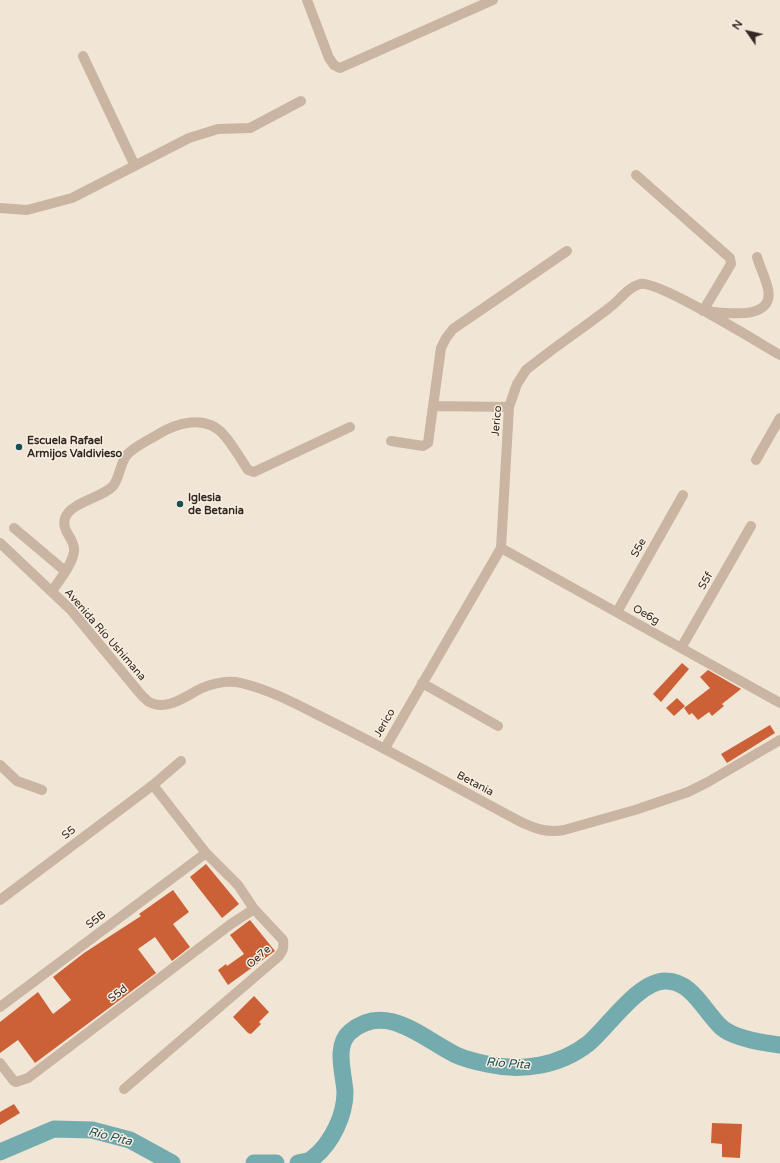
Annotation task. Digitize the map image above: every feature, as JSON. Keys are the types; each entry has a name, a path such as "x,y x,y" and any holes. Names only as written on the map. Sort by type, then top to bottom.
{"street":[{"path":"306,0 329,58 334,65 340,68 493,0"},
{"path":"83,56 135,166"},
{"path":"0,208 27,210 72,198 189,138 218,129 250,128 301,101"},
{"path":"636,175 730,258 731,264 703,311 749,314 761,307 768,297 768,290 757,257"},
{"path":"391,441 423,446 428,442 441,348 453,329 567,250"},
{"name":"Jerico","path":"384,748 501,548 509,407 517,384 526,370 610,308 635,286 643,284 655,286 703,311 780,355"},
{"path":"433,406 509,407"},
{"path":"756,460 780,418"},
{"path":"52,591 66,571 75,551 65,528 65,517 112,486 121,465 130,452 171,426 193,422 210,425 223,434 248,470 254,472 350,427"},
{"name":"S5e","path":"617,612 683,495"},
{"name":"S5f","path":"681,648 751,526"},
{"path":"14,528 66,571"},
{"name":"Avenida Río Ushimana","path":"0,543 71,610 142,695 149,702 160,705"},
{"name":"Oe6g","path":"501,548 780,703"},
{"name":"Betania","path":"160,705 182,699 202,688 212,685 239,683 259,688 287,699 384,748 521,822 538,830 553,832 635,810 688,792 780,740"},
{"path":"422,683 498,726"},
{"name":"S5","path":"0,900 152,785 181,761"},
{"path":"0,765 17,781 42,790"},
{"name":"Oe7e","path":"124,1089 283,951 283,940 254,909 238,885 206,853 152,785"},
{"name":"S5B","path":"2,1002 206,853"},
{"name":"S5d","path":"0,1063 16,1082 28,1078 230,924 254,909"}],"building":[{"path":"682,663 689,669 661,702 653,694"},
{"path":"708,670 741,689 722,704 724,706 712,716 709,712 698,720 692,713 689,715 684,708 710,688 700,677"},
{"path":"677,698 685,706 674,716 666,708"},
{"path":"770,725 775,733 727,763 721,754"},
{"path":"206,864 239,904 222,918 190,877"},
{"path":"173,890 189,912 173,924 190,947 172,961 155,937 138,949 156,973 35,1063 18,1040 0,1053 0,1022 38,992 53,1014 71,1000 53,977 84,953 141,916 139,914"},
{"path":"250,920 275,951 228,985 218,970 226,964 227,966 244,954 230,935"},
{"path":"254,996 269,1012 259,1022 261,1024 251,1034 248,1033 233,1017"},
{"path":"14,1104 20,1113 0,1125 0,1112"},
{"path":"712,1123 742,1124 740,1158 722,1157 722,1144 711,1143"}],"waterway":[{"name":"Río Pita","path":"298,1163 310,1160 320,1152 336,1128 343,1110 345,1092 341,1060 342,1045 350,1032 364,1023 377,1020 391,1021 404,1026 456,1055 467,1059 500,1066 527,1067 553,1062 578,1051 597,1036 624,1006 645,988 656,983 666,981 675,982 690,991 726,1031 741,1037 780,1045"},
{"name":"Río Pita","path":"0,1152 54,1129 92,1130 130,1140 172,1163"},
{"name":"Río Pita","path":"254,1163 276,1163"}],"place":[{"name":"Escuela Rafael Armijos Valdivieso","path":"19,447"},
{"name":"Iglesia de Betania","path":"180,504"}]}
